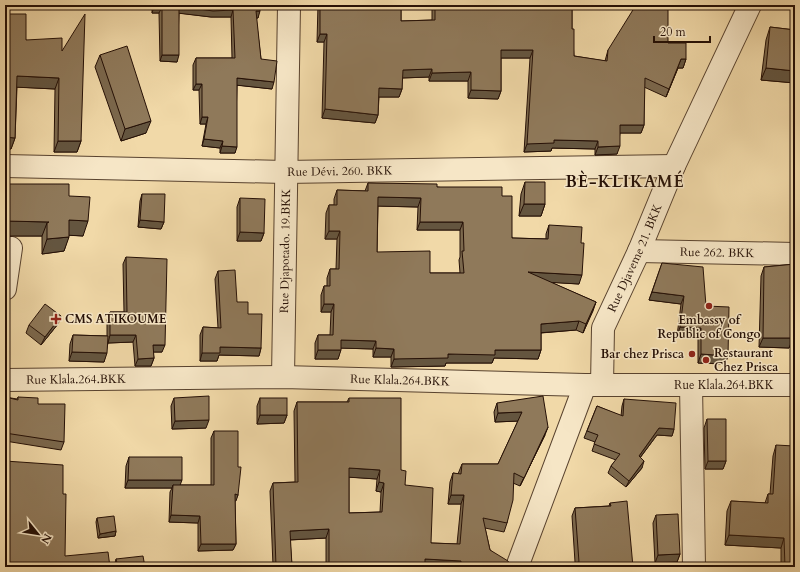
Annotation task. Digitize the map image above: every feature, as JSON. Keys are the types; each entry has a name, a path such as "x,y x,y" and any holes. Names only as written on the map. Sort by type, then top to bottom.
{"street":[{"name":"Rue Djapotado. 19.BKK","path":"283,377 285,172 289,5"},
{"name":"Rue Djaveme 21. BKK","path":"517,567 594,385 603,328 639,251 674,166 750,5"},
{"name":"Rue Dévi. 260. BKK","path":"5,166 285,172 674,166"},
{"path":"5,289 11,248"},
{"name":"Rue 262. BKK","path":"639,251 795,254"},
{"name":"Rue Klala.264.BKK","path":"5,380 283,377 594,385 795,385"},
{"path":"691,385 694,567"}],"building":[{"path":"154,5 260,5 260,11 256,11 261,59 277,61 274,82 237,78 237,147 222,146 223,141 204,139 208,117 202,117 202,84 196,84 196,58 235,58 233,10 213,11 179,6 179,55 162,55 162,7 154,7"},
{"path":"320,5 401,5 401,21 435,20 435,5 572,5 574,56 607,61 608,50 636,5 668,5 668,43 686,43 686,59 681,59 669,89 645,78 644,125 620,125 620,146 598,147 598,141 554,140 554,143 527,144 533,50 501,50 501,91 471,90 471,72 432,73 432,69 403,70 402,89 379,88 378,115 325,109 327,34 320,34"},
{"path":"5,14 26,14 26,40 62,38 62,51 85,14 81,141 58,141 59,78 17,76 15,138 5,137"},
{"path":"770,27 795,30 795,71 766,68"},
{"path":"127,46 151,121 125,129 100,55"},
{"path":"525,182 545,182 545,204 524,204"},
{"path":"368,183 437,184 437,187 502,187 502,196 512,196 512,238 548,239 549,225 582,227 581,243 584,243 582,275 528,272 596,302 586,324 579,321 541,324 541,350 495,350 495,355 448,354 448,358 394,359 394,349 376,348 376,341 341,340 341,350 318,350 318,335 333,335 334,304 324,304 324,286 330,286 330,269 339,269 340,231 329,231 329,205 337,205 337,190 368,191","holes":["378,197 421,198 420,222 463,222 464,251 462,251 464,273 430,273 430,251 377,252"]},
{"path":"5,184 69,184 69,196 90,197 88,221 69,220 69,237 47,239 47,223 49,222 5,221"},
{"path":"142,194 165,194 164,222 140,220"},
{"path":"240,198 265,199 264,233 240,232"},
{"path":"126,257 167,259 165,345 153,345 154,358 138,359 136,335 110,335 110,312 127,312"},
{"path":"662,263 703,267 706,306 729,307 728,356 701,354 701,328 680,327 684,296 652,292"},
{"path":"795,264 793,338 763,338 764,267"},
{"path":"235,270 237,302 248,302 248,314 262,314 261,348 220,347 220,353 202,353 203,327 221,328 218,271"},
{"path":"45,304 61,316 45,337 29,325"},
{"path":"73,335 108,336 107,353 72,352"},
{"path":"209,396 209,420 175,421 174,398"},
{"path":"543,396 548,427 524,478 514,473 513,500 507,523 483,518 490,550 508,561 511,567 461,564 461,561 425,559 425,567 246,567 276,566 273,483 298,482 297,402 349,402 349,398 401,398 401,470 406,471 405,485 433,488 431,543 460,544 464,495 451,495 453,473 461,474 462,464 498,464 522,412 498,413 497,403","holes":["349,468 380,470 379,482 384,483 382,512 349,513","329,529 329,566 292,566 290,531"]},
{"path":"5,397 18,400 18,397 38,398 38,404 65,404 64,442 5,433"},
{"path":"260,398 287,398 287,415 260,415"},
{"path":"624,399 676,403 674,429 659,428 639,456 644,461 629,481 611,466 620,454 594,444 598,435 587,431 597,406 623,416"},
{"path":"707,419 726,419 726,461 708,461"},
{"path":"214,431 238,431 238,467 241,467 238,495 235,494 236,544 201,544 200,516 171,515 173,485 214,485"},
{"path":"776,445 794,446 791,494 795,494 795,567 785,567 784,538 729,535 731,501 768,503 768,494 773,494"},
{"path":"129,457 182,457 182,480 128,480"},
{"path":"5,461 63,465 63,494 66,494 65,556 108,552 110,567 14,567 14,565 5,565"},
{"path":"627,501 633,567 575,567 575,563 579,562 575,508 611,506 610,503"},
{"path":"678,514 680,554 658,555 656,515"},
{"path":"114,516 116,531 100,534 97,518"},
{"path":"143,556 145,567 118,567 116,559"}],"place":[{"name":"Embassy of Republic of Congo","path":"709,306"},
{"name":"CMS ATIKOUME","path":"56,319"},
{"name":"Bar chez Prisca","path":"692,354"},
{"name":"Restaurant Chez Prisca","path":"706,360"}],"district":[{"name":"BÈ-KLIKAMÉ","path":"625,181"}]}
